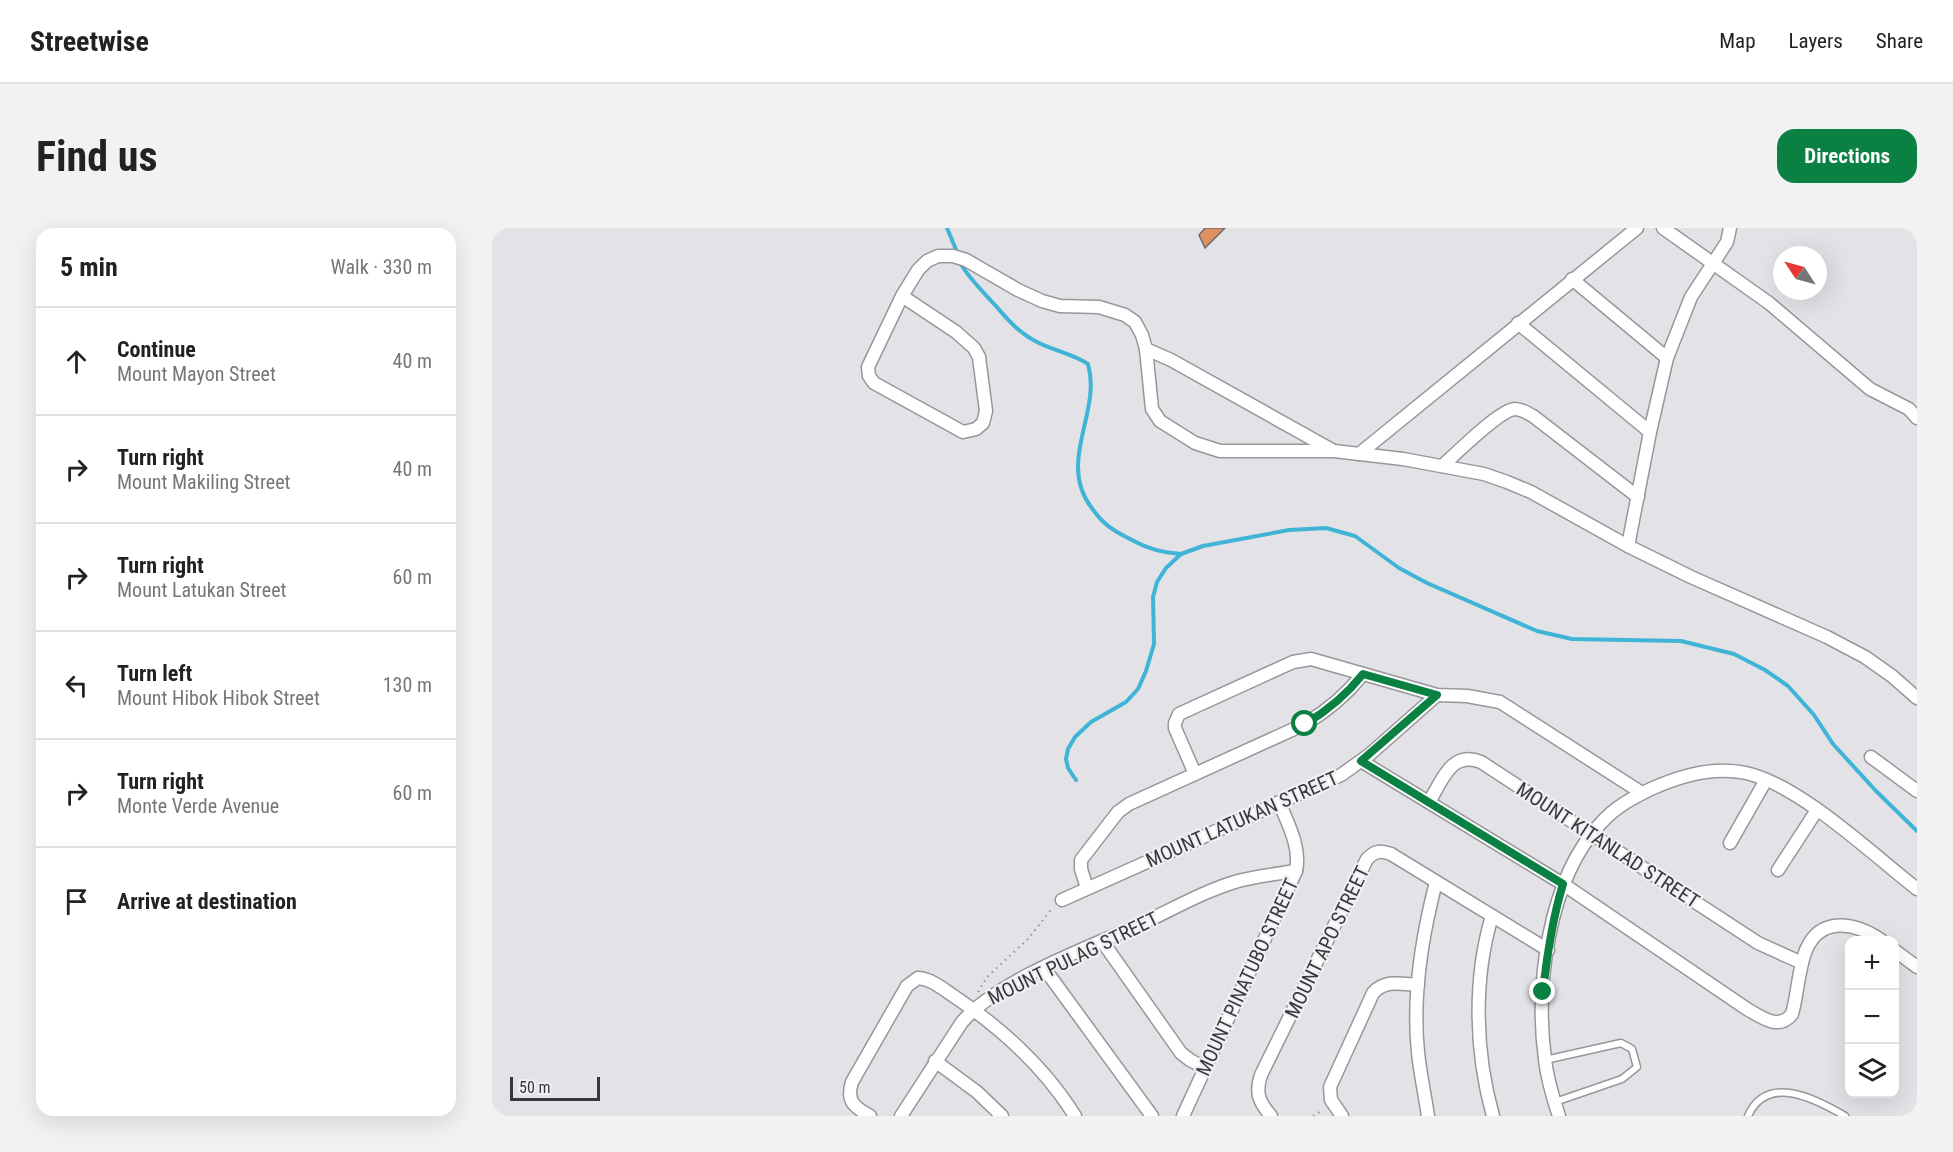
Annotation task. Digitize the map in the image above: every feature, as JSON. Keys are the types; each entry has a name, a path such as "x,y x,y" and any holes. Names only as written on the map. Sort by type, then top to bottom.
{"street":[{"path":"1359,454 1637,228"},
{"path":"1663,228 1769,303 1870,389 1909,410 1917,418"},
{"path":"1628,546 1667,357 1691,297 1727,242 1730,228"},
{"path":"902,296 956,332 974,348 979,357 986,411 982,423 976,429 963,432 882,388 869,376 868,367 871,358 902,296 918,270 927,261 938,256 953,256 980,267 1018,290 1042,301 1060,306 1100,307 1125,315 1135,322 1146,349 1152,409 1160,421 1195,443 1221,450 1334,451 1403,459 1484,474 1523,489 1628,546 1720,591 1827,637 1865,657 1917,698"},
{"path":"1572,279 1667,357"},
{"path":"1518,323 1650,432"},
{"path":"1146,349 1171,360 1334,451"},
{"path":"1442,466 1491,422 1508,411 1516,409 1533,416 1638,497"},
{"path":"1195,774 1175,728 1174,723 1179,714 1302,660 1320,661 1437,695 1467,696 1500,702 1642,793"},
{"path":"1087,888 1081,869 1081,860 1118,812 1129,804 1317,717 1349,690 1363,674"},
{"name":"MOUNT LATUKAN STREET","path":"1062,900 1341,775 1361,761 1437,695"},
{"path":"1871,756 1917,791"},
{"name":"MOUNT KITANLAD STREET","path":"1429,802 1455,762 1467,758 1481,762 1758,943 1802,963"},
{"path":"1361,761 1563,884 1747,1009 1771,1022 1781,1022 1792,1014 1802,963 1807,948 1814,938 1827,928 1842,924 1856,927 1873,936"},
{"path":"1559,1116 1545,1060 1542,1022 1548,950 1555,912 1563,884 1591,834 1616,810 1642,793 1676,778 1699,772 1736,772 1766,780 1817,810 1917,889"},
{"path":"1730,843 1766,780"},
{"name":"MOUNT PINATUBO STREET","path":"1183,1116 1296,870 1297,851 1279,802"},
{"path":"1778,870 1817,810"},
{"name":"MOUNT APO STREET","path":"1271,1116 1262,1105 1257,1093 1261,1075 1367,860 1373,853 1384,852 1548,950"},
{"name":"MOUNT PULAG STREET","path":"901,1116 935,1061 973,1009 999,992 1102,941 1236,882 1296,870"},
{"path":"1428,1116 1418,1052 1418,986 1423,942 1436,882"},
{"path":"1492,916 1482,967 1479,1019 1482,1065 1493,1116"},
{"path":"1102,941 1181,1053 1205,1068"},
{"path":"1899,954 1917,967"},
{"path":"1044,968 1152,1116"},
{"path":"870,1116 853,1105 849,1098 849,1091 857,1071 908,986 918,978 931,981 1002,1032 1025,1055 1075,1116"},
{"path":"1342,1116 1331,1100 1330,1088 1373,993 1377,988 1387,984 1418,986"},
{"path":"935,1061 977,1092 1002,1116"}],"lane":[{"path":"1545,1060 1621,1043 1632,1050 1636,1067 1622,1079 1555,1102"},
{"path":"1748,1116 1761,1098 1785,1092 1822,1103 1845,1116"}],"path":[{"path":"973,1009 977,994 987,976 1028,939 1052,908 1062,900"}],"building":[{"path":"1205,228 1225,228 1205,248 1199,235"}],"waterway":[{"path":"947,228 957,252"},
{"path":"962,266 1014,326 1025,335 1088,364 1091,382 1090,400 1079,454 1078,472 1082,490 1094,511 1109,527 1133,541 1155,550 1181,554"},
{"path":"1076,780 1068,768 1066,759 1068,749 1075,737 1091,722 1126,702 1138,689 1146,671 1154,644 1153,597 1157,582 1166,568 1181,554 1203,546 1289,530 1326,528 1355,536 1399,568 1427,583 1537,631 1572,639 1681,641 1734,654 1765,670 1788,686 1814,715 1833,744 1917,831"}],"route":[{"path":"1305,724 1349,690 1363,674 1437,695 1361,761 1563,884 1555,912 1543,992"}]}
